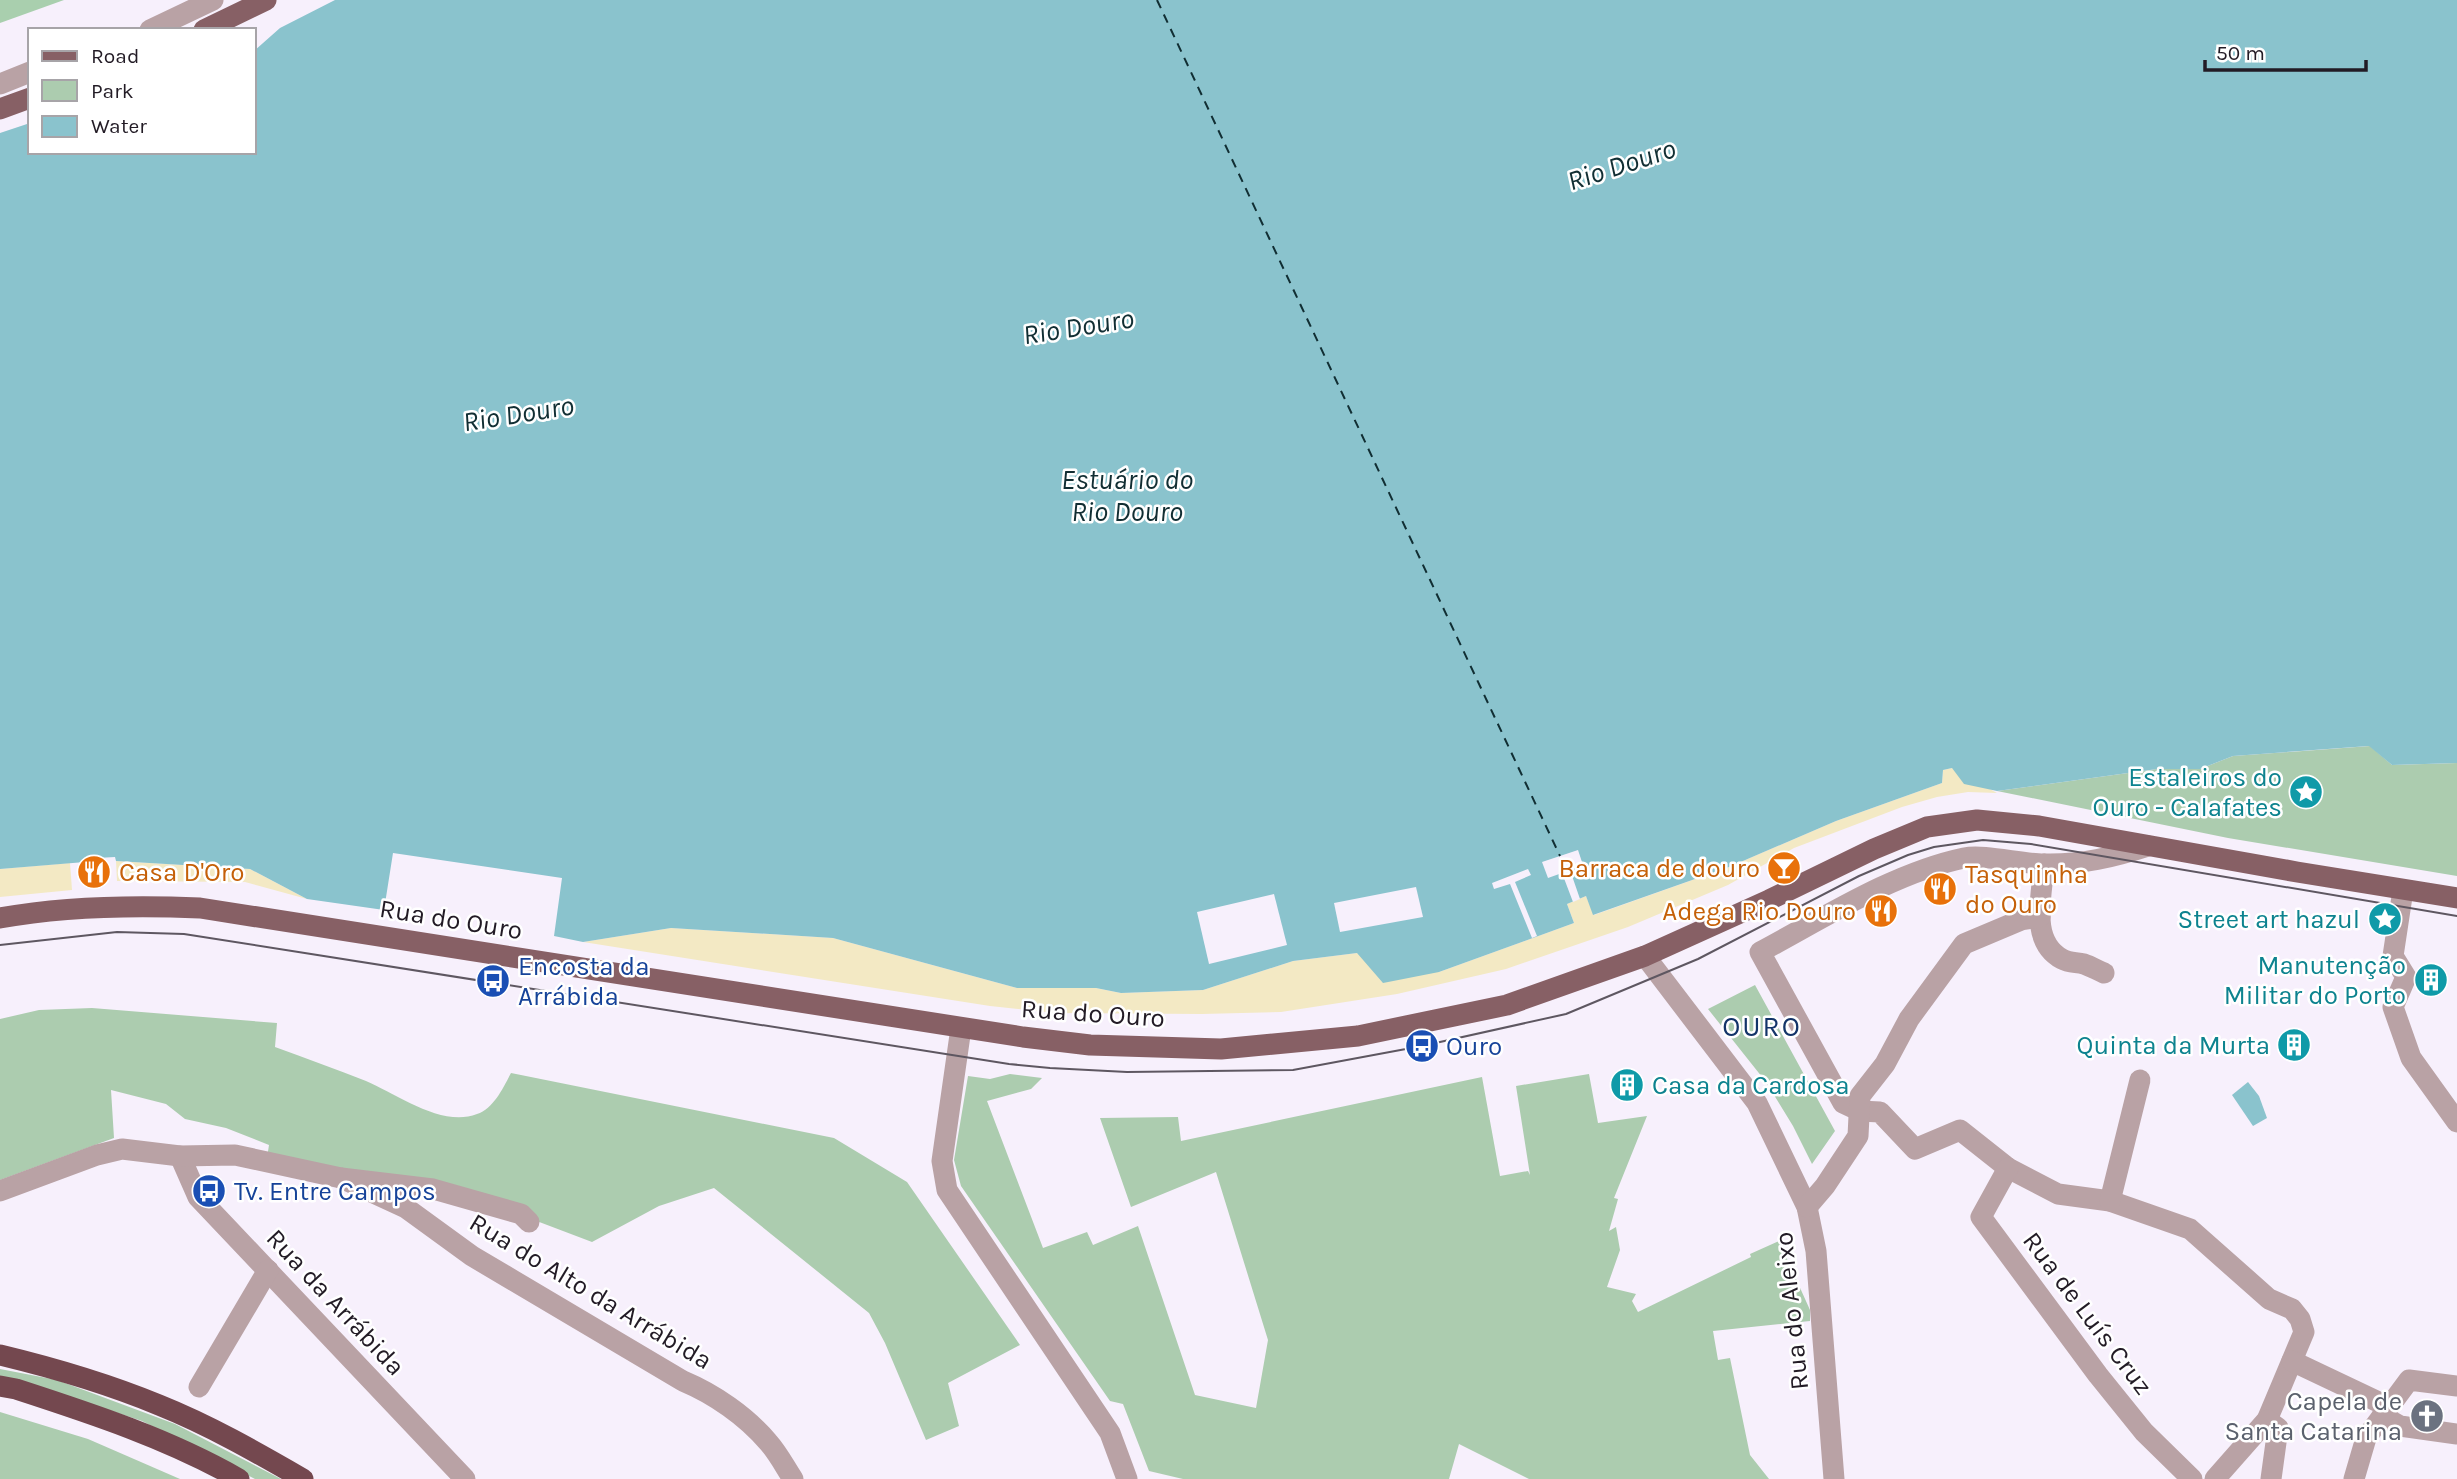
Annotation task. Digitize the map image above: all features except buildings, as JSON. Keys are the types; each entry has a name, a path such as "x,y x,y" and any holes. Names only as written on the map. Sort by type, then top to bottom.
{"highway":[{"path":"0,1355 43,1365 159,1405 241,1444 303,1479"},
{"path":"0,1386 121,1423 179,1448 239,1479"}],"main road":[{"path":"208,28 266,0"},
{"path":"0,109 28,99"},
{"name":"Rua do Ouro","path":"0,918 85,908 142,905 200,908 905,1017 961,1028 1090,1045 1220,1049 1358,1037 1507,1005 1645,956 1927,827 1977,820 2039,826 2457,898"}],"street":[{"path":"154,28 213,0"},
{"path":"0,84 28,73"},
{"name":"Rua do Ouro","path":"1860,1111 1843,1102 1760,952 1902,877 1966,857 2044,864 2082,863 2112,858 2148,846"},
{"path":"2044,864 2040,917 2044,943 2051,952 2065,961 2084,964 2104,973"},
{"path":"2403,890 2393,956 2406,976 2393,1007 2411,1058 2457,1122"},
{"name":"Rua do Aleixo","path":"1834,1479 1816,1251 1807,1208 1858,1136 1860,1096 1885,1064 1909,1019 1964,944 2021,920 2040,917"},
{"path":"1645,956 1757,1103 1807,1208"},
{"path":"961,1028 942,1161 947,1189 1110,1433 1127,1479"},
{"path":"2110,1202 2140,1080"},
{"path":"1860,1111 1880,1112 1915,1149 1960,1130 2008,1168 2058,1195 2110,1202 2190,1229 2269,1299 2292,1309 2300,1319 2304,1332 2267,1420 2215,1479"},
{"name":"Rua do Alto da Arrábida","path":"0,1191 97,1155 122,1149 180,1156 235,1155 341,1178 433,1189 521,1214 529,1222"},
{"name":"Rua da Arrábida","path":"180,1156 198,1197 465,1479"},
{"name":"Rua de Luís Cruz","path":"2008,1168 1981,1217 2105,1385 2144,1432 2192,1479"},
{"name":"Rua do Alto da Arrábida","path":"341,1178 406,1208 482,1262 682,1381 701,1388 744,1419 769,1443 793,1479"},
{"path":"199,1387 268,1270"},
{"path":"2292,1361 2386,1412 2400,1426 2457,1434"},
{"path":"2354,1479 2366,1438 2409,1380 2457,1386"},
{"path":"2267,1420 2278,1428 2271,1479"}],"green space":[{"path":"0,0 64,0 0,23"},
{"name":"Estaleiros do Ouro - Calafates","path":"2370,746 2392,765 2457,763 2457,876 2228,838 1997,791 2157,769 2200,769 2233,756"},
{"path":"1755,985 1835,1131 1812,1164 1766,1082 1708,1009"},
{"path":"92,1008 277,1023 275,1047 366,1081 420,1108 449,1117 463,1117 483,1111 497,1097 511,1073 834,1138 907,1182 1020,1345 948,1383 959,1426 926,1440 885,1343 869,1313 714,1188 659,1206 592,1242 534,1220 267,1158 269,1145 226,1128 185,1119 166,1104 111,1090 114,1138 0,1180 0,1019 39,1010"},
{"path":"1010,1074 1042,1078 1031,1089 987,1101 1043,1248 1087,1232 1093,1245 1138,1226 1195,1395 1256,1408 1268,1340 1216,1172 1131,1207 1100,1118 1178,1117 1181,1141 1482,1077 1500,1176 1528,1171 1530,1175 1516,1086 1589,1074 1598,1123 1647,1116 1614,1198 1618,1199 1609,1231 1616,1227 1620,1250 1607,1287 1636,1294 1632,1301 1638,1312 1779,1241 1810,1310 1810,1321 1713,1331 1718,1360 1730,1358 1750,1455 1769,1479 1529,1479 1459,1444 1449,1479 1183,1479 1149,1471 1123,1404 1110,1401 961,1186 954,1160 968,1076 990,1079"},
{"path":"0,1369 57,1380 175,1424 281,1479 255,1479 142,1421 0,1377"},
{"path":"0,1412 88,1439 180,1479 0,1479"}],"sand":[{"path":"1952,768 1997,793 1968,792 1902,807 1794,848 1728,885 1628,927 1506,969 1397,994 1281,1012 1055,1013 990,1006 583,942 671,928 833,938 1017,988 1096,988 1121,993 1203,990 1293,961 1357,953 1439,972 1574,923 1567,904 1586,896 1594,915 1729,867 1836,821 1942,783 1943,770"},
{"path":"116,861 250,869 307,899 245,882 117,881"},
{"path":"70,863 72,890 0,897 0,869"}],"water":[{"name":"Estuário do Rio Douro","path":"335,0 2457,0 2457,763 2392,765 2369,746 2233,756 2200,769 2157,769 1997,791 1964,784 1952,768 1943,770 1942,783 1836,821 1729,867 1593,915 1586,896 1567,904 1574,923 1439,972 1383,983 1357,953 1293,961 1203,990 1121,993 1096,988 1017,988 833,938 671,928 583,942 554,936 562,878 393,853 384,910 307,899 250,869 116,861 115,857 97,858 97,861 0,869 0,133 28,124 28,154 256,154 256,49 280,28"},
{"path":"2248,1082 2259,1096 2267,1118 2253,1126 2232,1095"}],"pier":[{"path":"1578,850 1583,865 1570,870 1580,899 1573,902 1562,873 1548,878 1542,862"},
{"path":"1528,869 1531,875 1515,882 1537,936 1532,938 1510,884 1494,889 1492,883"},
{"path":"1416,887 1423,917 1340,932 1334,903"},
{"path":"1274,894 1287,945 1209,964 1197,912"}],"ferry route":[{"path":"1157,0 1560,856"}],"tram line":[{"path":"0,945 117,932 184,934 1009,1064 1127,1072 1293,1070 1422,1046 1566,1014 1698,959 1859,876 1908,855 1934,847 1983,840 2031,844 2457,916"}],"place":[{"name":"Estaleiros do Ouro - Calafates","path":"2306,792"},
{"name":"Barraca de douro","path":"1784,868"},
{"name":"Casa D'Oro","path":"94,872"},
{"name":"Tasquinha do Ouro","path":"1940,889"},
{"name":"Adega Rio Douro","path":"1881,911"},
{"name":"Street art hazul","path":"2385,919"},
{"name":"Manutenção Militar do Porto","path":"2431,980"},
{"name":"Encosta da Arrábida","path":"493,981"},
{"name":"Quinta da Murta","path":"2294,1045"},
{"name":"Ouro","path":"1422,1046"},
{"name":"Casa da Cardosa","path":"1627,1085"},
{"name":"Tv. Entre Campos","path":"209,1191"},
{"name":"Capela de Santa Catarina","path":"2427,1416"}],"district":[{"name":"OURO","path":"1762,1026"}],"water label":[{"name":"Rio Douro","path":"1621,164"},
{"name":"Rio Douro","path":"1078,326"},
{"name":"Rio Douro","path":"518,413"}]}
